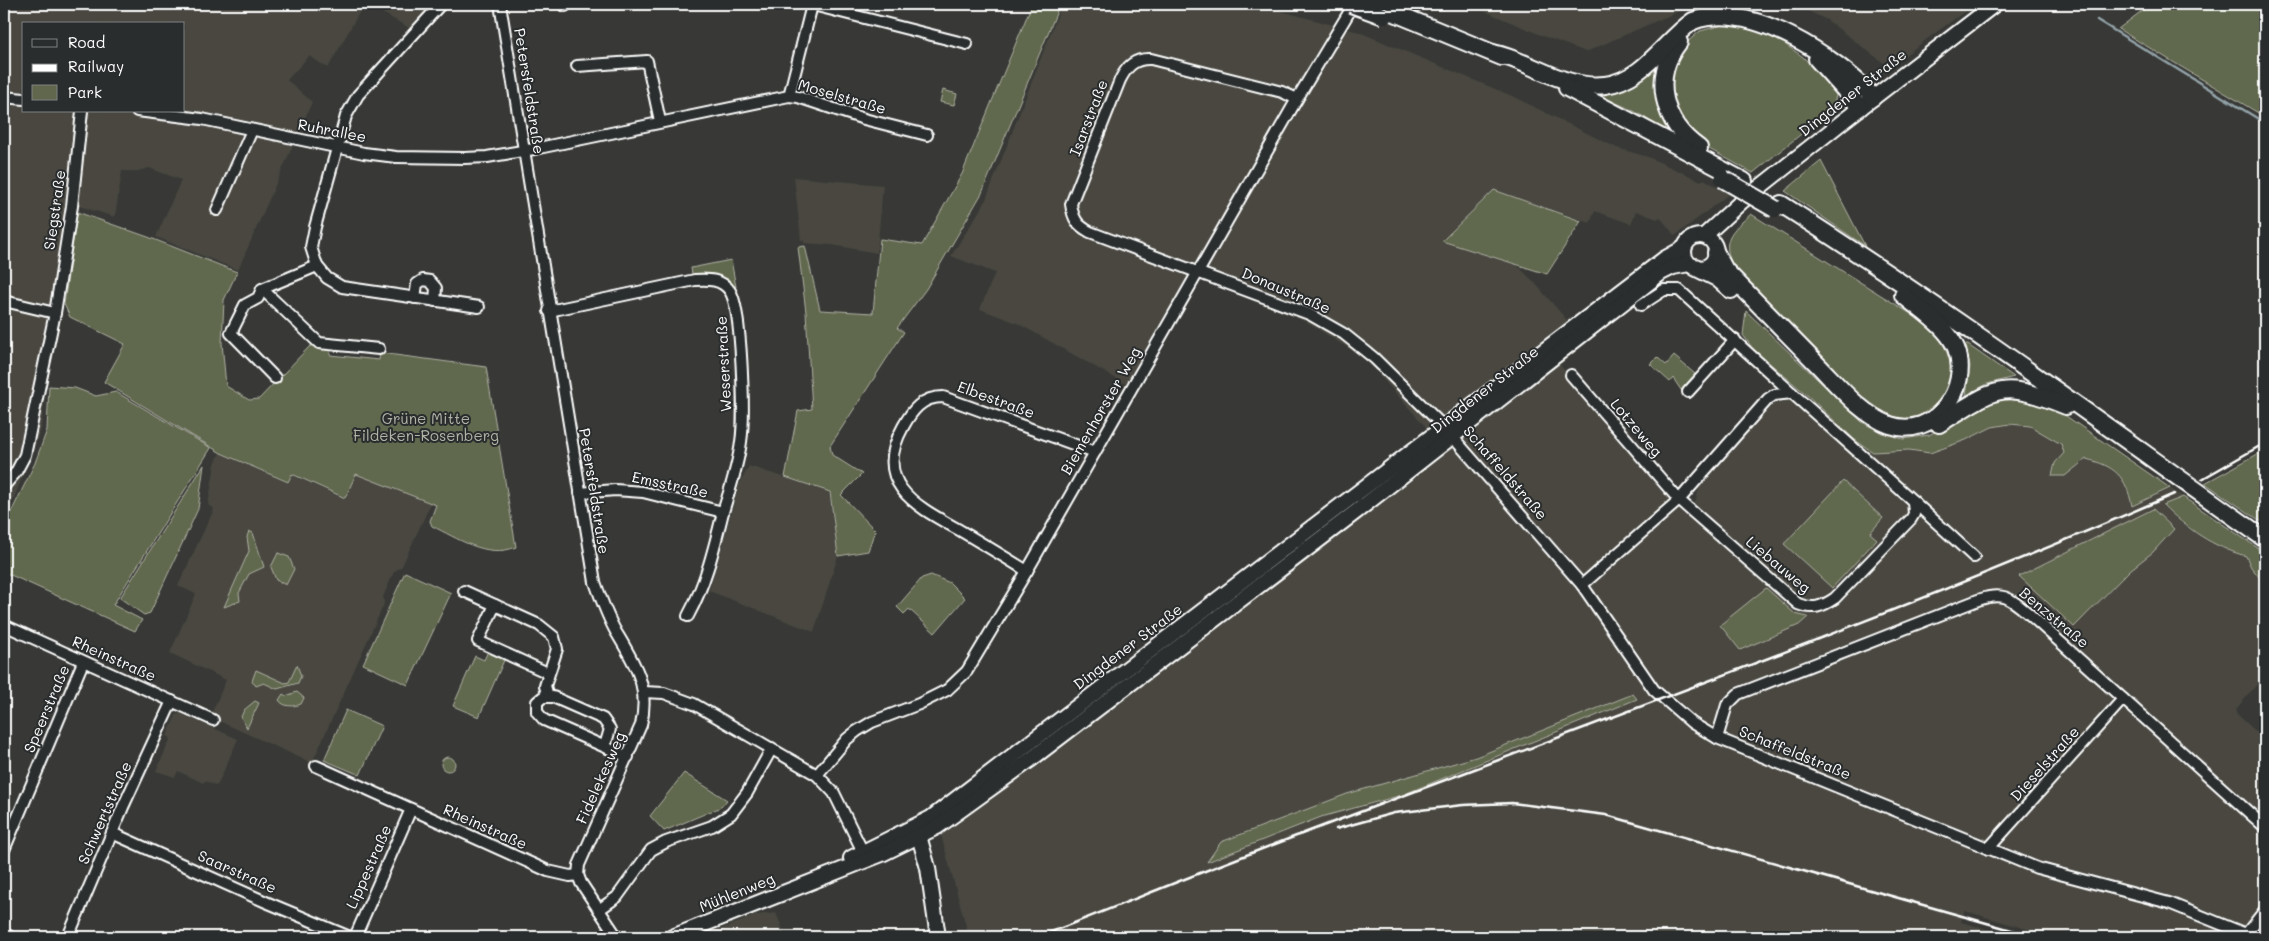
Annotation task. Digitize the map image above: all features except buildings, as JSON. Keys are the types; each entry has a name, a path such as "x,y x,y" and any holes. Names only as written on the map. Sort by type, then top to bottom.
{"highway":[{"path":"1352,4 1381,10 1493,53 1598,103 1733,176"},
{"path":"1381,10 1595,108 1733,176"},
{"path":"1493,53 1512,57 1571,82 1586,86 1606,85 1631,76 1644,67 1694,21 1714,13 1740,11 1770,19 1801,37 1861,84 1873,97"},
{"path":"1860,107 1821,62 1782,33 1762,23 1730,16 1714,18 1699,25 1683,38 1670,56 1665,68 1662,86 1666,105 1673,121 1683,136 1733,176 2066,406 2164,468"},
{"path":"1778,206 1889,274 2073,401 2265,539"},
{"path":"1711,244 1725,270 1855,402 1891,426 1912,426 1936,416 1952,399 1959,381 1960,362 1956,348 1942,329 1888,283"},
{"path":"1692,266 1710,273 1726,285 1848,406 1878,427 1898,433 1916,432 1938,424 1986,395 2007,390 2033,392 2066,406"}],"main road":[{"name":"Dingdener Straße","path":"917,831 931,818 1359,493 1448,432 1661,273 1673,267 1706,267 1711,264 1711,244 1733,210 1860,107 1995,4"},
{"name":"Dingdener Straße","path":"917,831 937,827 1030,760 1306,550 1448,432 1664,259 1684,248 1693,237 1711,244"},
{"path":"1684,248 1684,254 1692,266"},
{"name":"Dingdener Straße","path":"1306,550 1303,542 1307,536 1346,507 1359,493"},
{"path":"917,831 928,868 938,937"},
{"name":"Mühlenweg","path":"813,880 863,852 917,831"},
{"name":"Mühlenweg","path":"672,937 813,880 843,870 917,831"},
{"path":"4,936 8,937"}],"street":[{"path":"441,4 358,95 346,116 312,247 316,266 327,278 342,287 479,307"},
{"name":"Petersfeldstraße","path":"500,4 595,582 604,609 639,673 643,692"},
{"path":"789,96 811,4 845,8 967,44"},
{"name":"Biemenhorster Weg","path":"817,775 847,739 872,722 919,704 947,690 959,680 974,660 1096,452 1352,4"},
{"name":"Isarstraße","path":"1199,272 1090,232 1079,226 1073,216 1071,204 1125,70 1132,63 1142,59 1151,59 1282,92 1296,99"},
{"path":"577,66 647,61 660,121"},
{"name":"Moselstraße","path":"523,150 789,96 798,97 871,121 927,136"},
{"path":"4,97 22,99"},
{"name":"Siegstraße","path":"4,486 16,472 25,455 39,394 55,313 72,206 82,112"},
{"name":"Ruhrallee","path":"145,112 202,119 380,155 426,158 487,157 523,150"},
{"path":"217,210 252,130"},
{"path":"276,378 231,333 245,305 258,298 262,289 316,266"},
{"name":"Donaustraße","path":"1199,272 1310,314 1344,334 1374,358 1448,432"},
{"name":"Weserstraße","path":"550,311 695,280 708,279 719,282 731,292 735,302 740,337 742,441 702,592 688,616"},
{"path":"415,298 417,284 423,280 430,281 436,288 435,301"},
{"path":"262,289 319,343 378,349"},
{"path":"1641,305 1664,290 1679,290 1974,557"},
{"path":"4,301 55,313"},
{"path":"1688,392 1735,340"},
{"name":"Lotzeweg","path":"1571,375 1679,500"},
{"path":"1582,586 1679,500 1768,399 1774,394 1792,393"},
{"name":"Elbestraße","path":"1027,571 921,508 902,492 894,473 893,456 895,446 906,420 921,403 935,397 943,397 1096,452"},
{"name":"Schaffeldstraße","path":"1448,432 1582,586 1654,690 1692,723 1717,738 2037,868 2169,903 2249,936"},
{"name":"Emsstraße","path":"580,494 615,490 643,492 723,512"},
{"name":"Liebauweg","path":"1679,500 1798,604 1815,608 1825,605 1835,598 1910,519 1914,514 1913,502"},
{"path":"464,591 539,625 554,637 557,649 545,686 548,696"},
{"name":"Benzstraße","path":"1717,738 1727,705 1738,694 1991,595 2003,596 2014,601 2265,827"},
{"path":"495,605 478,641 548,673"},
{"name":"Rheinstraße","path":"4,626 213,720"},
{"name":"Speerstraße","path":"4,850 83,662"},
{"path":"643,692 677,696 817,775 834,794 863,852"},
{"name":"Fidelekesweg","path":"578,875 579,865 628,757 643,715 643,692"},
{"path":"605,746 610,735 610,729 603,719 548,696 537,702 537,712 540,716 628,757"},
{"name":"Dieselstraße","path":"1988,849 2123,699"},
{"name":"Schwertstraße","path":"68,937 112,833 172,701"},
{"path":"600,909 617,897 650,850 666,842 712,826 730,814 747,793 772,748"},
{"name":"Rheinstraße","path":"316,766 548,871 570,876 578,875"},
{"name":"Lippestraße","path":"355,937 411,809"},
{"name":"Saarstraße","path":"112,833 266,902 350,937"},
{"path":"578,875 581,883 617,937"},
{"path":"2249,936 2265,910"}],"shaded area":[{"path":"4,4 364,4 328,68 309,56 287,80 312,102 238,270 156,237 181,180 149,168 138,171 122,171 115,217 66,202 41,429 9,511 4,509"},
{"path":"367,4 432,4 411,29"},
{"path":"1062,4 1255,4 1359,32 1512,96 1617,148 1648,157 1701,181 1704,179 1729,194 1675,236 1660,217 1657,219 1636,211 1631,224 1595,211 1590,223 1494,190 1443,241 1517,265 1534,282 1586,342 1560,365 1683,514 1696,501 1699,487 1792,382 1873,452 1909,450 1930,453 1966,440 1992,427 2010,424 2030,426 2061,444 2064,453 2055,463 2079,466 2086,459 2105,464 2119,475 2126,485 2132,506 2170,488 2183,497 2163,506 2187,528 2230,551 2246,556 2251,567 2265,584 2265,675 2237,708 2236,713 2265,740 2265,937 2054,937 1965,911 1961,922 2016,937 969,937 936,817 1435,437 1364,358 1305,321 1195,278 1131,387 1017,323 980,309 995,273 951,256 985,202"},
{"path":"1468,4 1695,4 1586,52"},
{"path":"1793,4 1975,4 1889,67 1827,20"},
{"path":"794,177 883,185 877,253 832,245 804,243 804,240 801,240"},
{"path":"220,453 288,483 292,475 345,499 356,474 372,481 385,481 431,503 402,566 394,572 383,597 384,604 312,763 210,717 226,680 170,653 196,594 178,586 214,509 208,505 215,464"},
{"path":"749,466 829,492 838,556 814,632 709,591 739,485"},
{"path":"180,713 238,739 217,786 205,781 203,783 178,771 175,777 156,771 171,738 167,736 176,715"},
{"path":"776,913 786,937 702,937 756,915"}],"green space":[{"path":"1032,4 1060,4 982,193 926,289 897,328 904,332 830,446 832,455 862,474 841,495 875,530 868,551 838,556 830,492 785,477 798,411 812,409 806,312 798,247 805,246 820,310 873,313 880,239 922,245 962,174"},
{"path":"2151,4 2265,4 2265,117 2118,29"},
{"path":"1731,23 1765,30 1803,57 1834,89 1836,96 1832,109 1753,173 1700,144 1684,129 1673,106 1668,75 1678,50 1700,31"},
{"path":"1665,58 1678,137 1665,135 1648,119 1615,102 1582,89"},
{"path":"943,90 957,94 954,105 940,102"},
{"path":"1821,161 1865,246 1785,191"},
{"path":"1494,190 1581,221 1547,274 1442,241"},
{"name":"Grüne Mitte Fildeken-Rosenberg","path":"77,212 148,237 237,272 224,300 222,343 226,386 249,400 259,399 310,346 330,347 330,355 379,360 380,353 486,367 516,547 505,550 483,549 462,541 432,526 430,521 436,505 356,474 345,498 292,474 288,482 221,453 104,382 125,344 70,317 64,304"},
{"path":"1751,214 1935,329 1944,345 1951,370 1949,387 1939,404 1925,415 1908,419 1891,417 1873,410 1848,390 1730,271 1729,240 1734,230"},
{"path":"731,260 736,287 715,274 692,274 691,268"},
{"path":"1746,311 1862,422 1882,433 1903,439 1929,435 1995,397 2030,397 2063,414 2170,488 2132,506 2122,480 2118,474 2105,465 2086,459 2065,476 2052,476 2055,463 2064,453 2061,444 2030,426 2010,424 1992,427 1966,440 1930,453 1909,450 1873,452 1855,440 1806,394 1753,349 1743,335"},
{"path":"1965,345 1968,345 2014,377 1987,384 1966,396 1970,366"},
{"path":"1674,356 1695,374 1681,390 1673,378 1670,382 1650,364 1657,357 1666,365"},
{"path":"49,386 75,388 96,396 116,392 211,448 113,605 142,620 135,631 4,572 4,534 8,519 35,463 47,430"},
{"path":"2265,450 2265,524 2205,483"},
{"path":"204,465 198,509 150,613 144,615 120,598"},
{"path":"1843,481 1883,518 1870,533 1877,539 1832,588 1784,544"},
{"path":"2183,497 2265,553 2265,584 2251,567 2246,556 2222,548 2201,536 2181,522 2163,505"},
{"path":"2153,509 2174,529 2153,552 2130,570 2074,627 2019,576"},
{"path":"249,531 253,533 264,567 249,574 239,593 240,601 224,607 249,551 247,537"},
{"path":"278,553 289,557 294,569 286,585 276,580 271,567"},
{"path":"405,572 451,593 408,685 363,664"},
{"path":"931,575 950,583 965,598 935,633 909,609 904,614 897,607 922,578"},
{"path":"1766,588 1795,614 1808,617 1799,625 1740,650 1720,625"},
{"path":"488,651 505,658 479,717 453,706 475,656 484,660"},
{"path":"297,665 301,676 298,683 277,689 264,683 256,686 252,681 256,670 285,683 289,682"},
{"path":"297,692 304,698 301,704 289,706 279,700 283,694 286,696"},
{"path":"1633,694 1637,699 1402,795 1321,817 1207,862 1221,842 1347,794 1476,757"},
{"path":"255,701 259,703 247,728 241,717 244,710"},
{"path":"346,710 382,726 360,775 324,760"},
{"path":"445,757 451,757 455,764 451,771 445,771 441,767 441,761"},
{"path":"684,773 727,800 721,807 664,831 650,816"}],"waterway":[{"path":"2097,20 2265,123"}],"railway":[{"path":"2202,479 2265,443"},
{"path":"1038,937 1249,854 1829,635 2060,543 2174,494"},
{"path":"1336,829 1394,813 1463,805 1512,803 1606,815 2036,937"}]}
